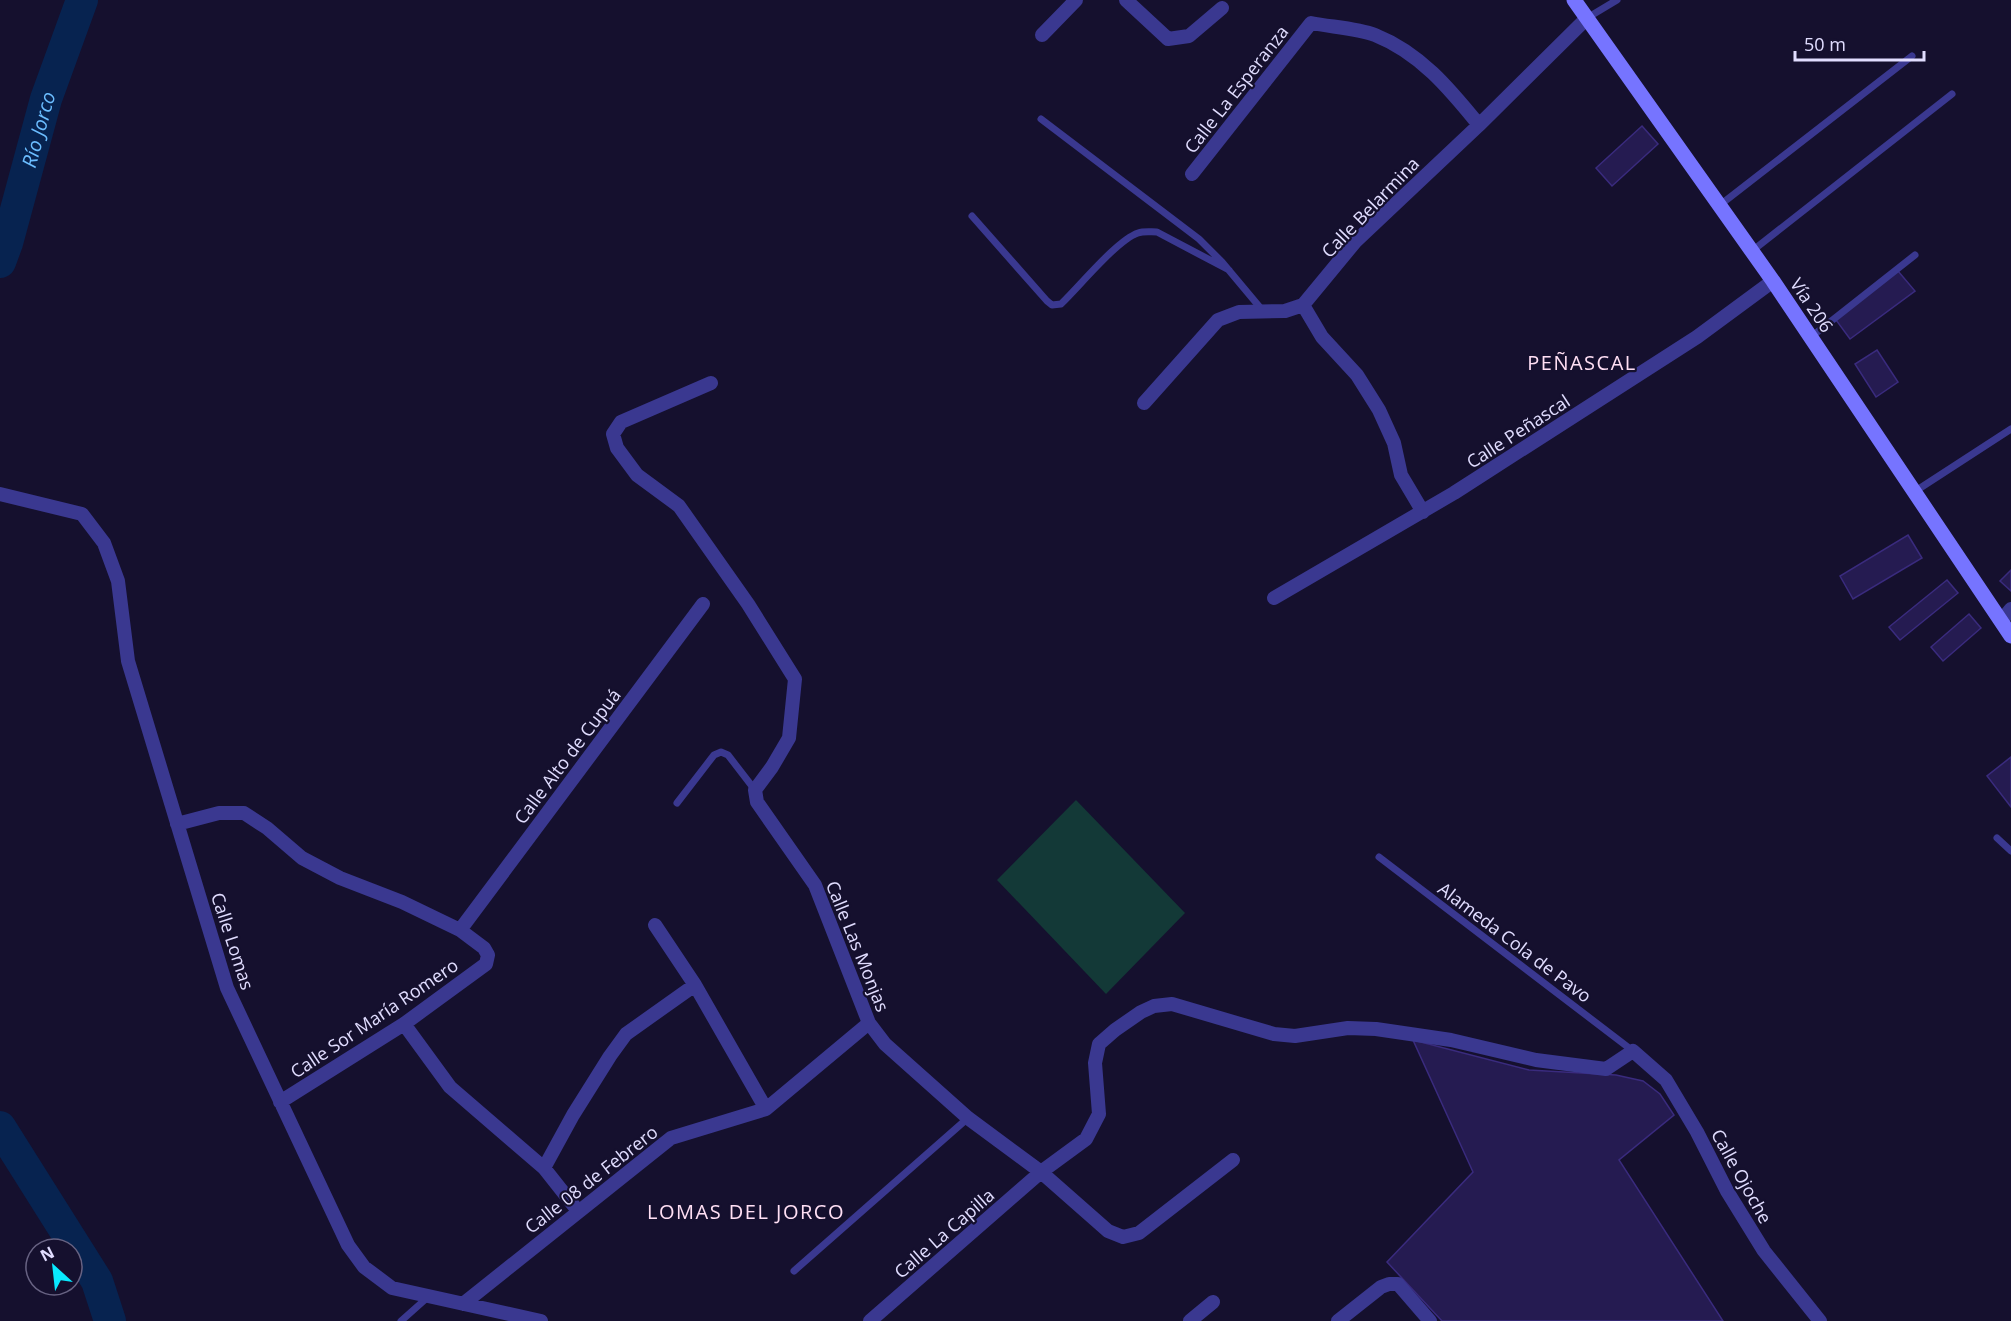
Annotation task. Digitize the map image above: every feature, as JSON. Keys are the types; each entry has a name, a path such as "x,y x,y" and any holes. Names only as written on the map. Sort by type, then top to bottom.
{"main road":[{"name":"Vía 206","path":"1575,0 1773,281 1914,492 2006,615 2011,636"}],"street":[{"path":"1042,35 1076,0"},
{"path":"1126,0 1168,39 1189,36 1222,8"},
{"path":"1479,125 1587,18"},
{"name":"Calle La Esperanza","path":"1192,174 1311,23 1373,35 1408,52 1446,85 1479,125"},
{"name":"Calle Belarmina","path":"1303,305 1355,242 1479,125"},
{"name":"Calle Peñascal","path":"1274,598 1464,487 1697,337 1773,281"},
{"path":"1144,403 1218,320 1239,312 1285,311 1303,305 1322,337 1357,375 1379,410 1394,443 1401,475 1423,512"},
{"path":"711,383 621,422 613,435 616,448 637,475 679,506 748,604 795,680 789,738 755,790"},
{"name":"Calle Lomas","path":"0,494 82,514 104,543 118,581 128,661 227,988 348,1245 364,1267 392,1288 541,1321"},
{"name":"Calle Alto de Cupuá","path":"459,930 703,604"},
{"name":"Calle Las Monjas","path":"755,790 757,802 814,885 869,1023 885,1044 968,1118 1041,1172 1108,1231 1123,1237 1138,1233 1233,1161"},
{"name":"Calle Sor María Romero","path":"177,824 219,813 244,813 267,828 302,858 340,878 402,902 459,930 484,948 488,955 486,964 404,1024 279,1102"},
{"path":"655,925 694,985 766,1109"},
{"path":"544,1168 573,1115 610,1056 627,1034 694,985"},
{"name":"Calle La Capilla","path":"870,1321 1041,1172 1086,1139 1099,1114 1095,1063 1099,1044 1132,1018 1154,1006 1172,1004 1274,1034 1295,1036 1348,1028 1376,1029 1451,1040 1536,1060 1606,1069 1633,1051"},
{"name":"Calle 08 de Febrero","path":"463,1304 671,1138 766,1109 869,1023"},
{"path":"404,1024 450,1087 544,1168 578,1211"},
{"name":"Calle Ojoche","path":"1633,1051 1666,1080 1697,1132 1727,1191 1764,1251 1820,1321"},
{"path":"1338,1321 1381,1287 1389,1284 1398,1284 1430,1321"},
{"path":"1190,1321 1213,1302"}],"lane":[{"path":"1587,18 1617,0"},
{"path":"1720,205 1912,56"},
{"path":"1752,251 1952,94"},
{"path":"1041,119 1199,239 1229,270 1263,311"},
{"path":"972,216 1053,305 1060,304 1120,244 1136,234 1157,232 1229,270"},
{"path":"1810,337 1915,255"},
{"path":"1914,492 2011,429"},
{"path":"677,803 714,755 721,752 728,755 755,790"},
{"path":"1997,838 2011,851"},
{"name":"Alameda Cola de Pavo","path":"1379,857 1633,1051"},
{"path":"794,1271 968,1118"},
{"path":"401,1321 429,1296"}],"green space":[{"path":"1076,800 1185,913 1106,994 997,880"}],"building":[{"path":"1642,126 1658,144 1612,186 1596,168"},
{"path":"1898,271 1915,291 1850,339 1836,320"},
{"path":"1877,350 1898,382 1876,397 1855,364"},
{"path":"1908,535 1922,558 1853,599 1840,576"},
{"path":"2011,570 2011,591 2000,581"},
{"path":"1947,580 1958,593 1900,640 1889,627"},
{"path":"1969,614 1981,628 1943,661 1931,647"},
{"path":"2011,757 2011,807 1987,776"},
{"path":"1413,1040 1529,1070 1616,1075 1643,1081 1660,1094 1674,1115 1619,1160 1723,1321 1442,1321 1387,1262 1473,1172"}],"waterway":[{"name":"Río Jorco","path":"0,262 46,99 82,0"},
{"name":"Río Jorco","path":"0,1127 97,1281 110,1321"}],"district":[{"name":"PEÑASCAL","path":"1582,362"},
{"name":"LOMAS DEL JORCO","path":"746,1211"}]}
